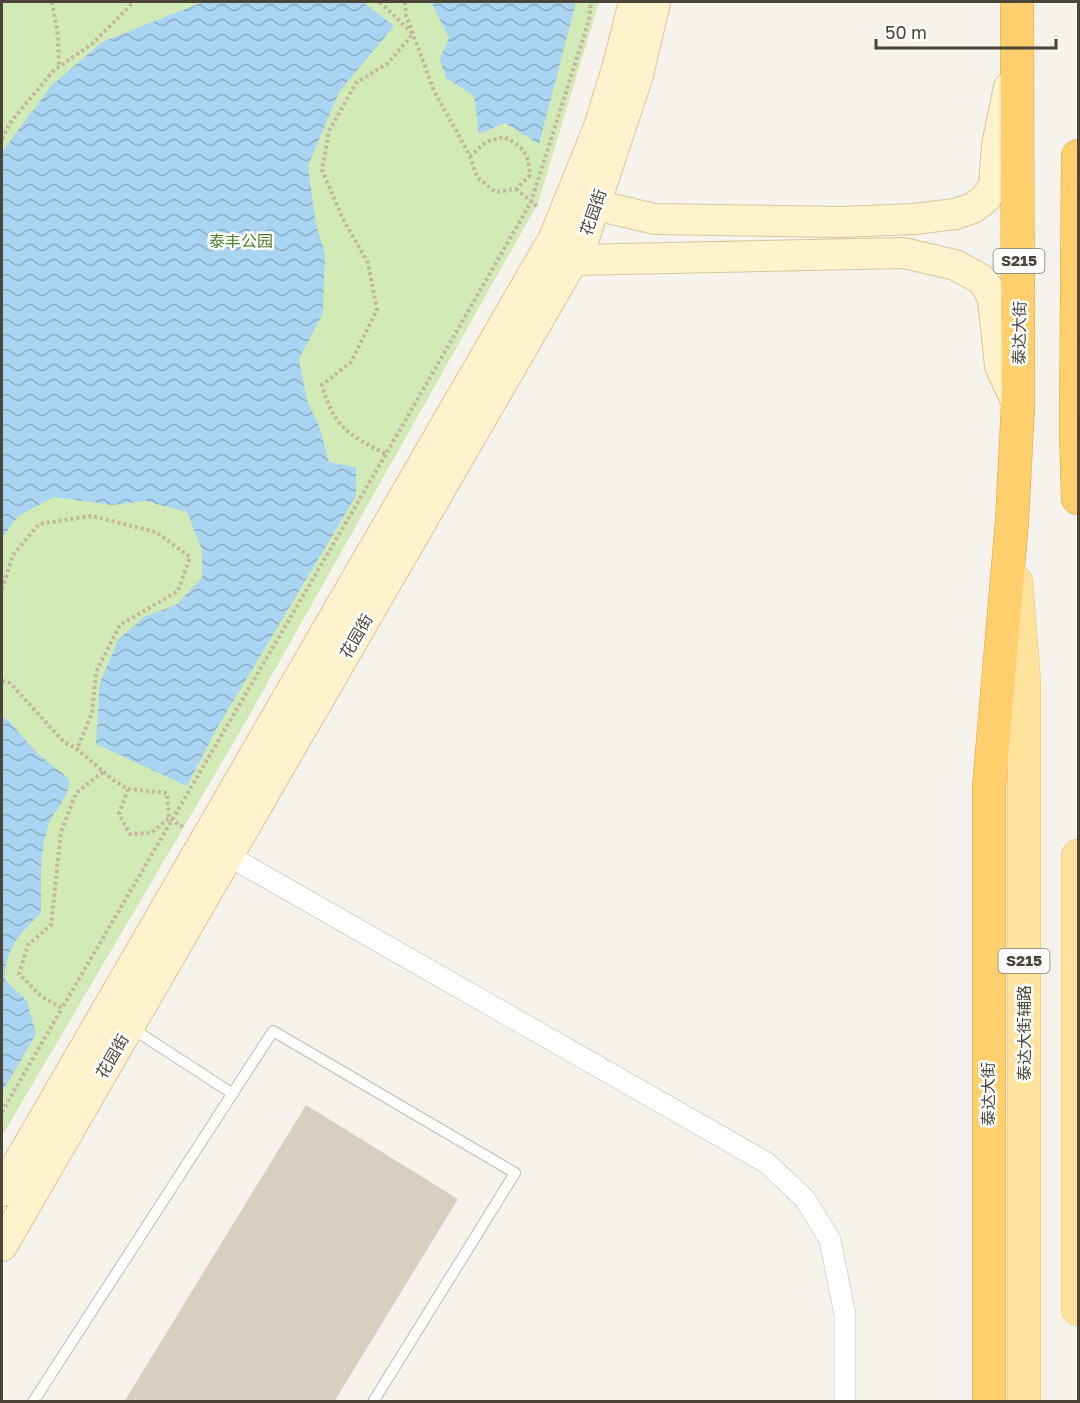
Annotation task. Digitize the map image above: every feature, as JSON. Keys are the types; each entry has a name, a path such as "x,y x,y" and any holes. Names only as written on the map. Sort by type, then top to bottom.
{"highway":[{"name":"泰达大街","path":"989,1401 988,787 1012,520 1018,405 1017,2"},
{"path":"1078,156 1076,432 1078,498"}],"main road":[{"name":"泰达大街辅路","path":"1012,520 1024,683 1024,1401"},
{"path":"1078,856 1078,1309"}],"street":[{"name":"花园街","path":"2,1191 203,840 554,238 599,127 634,2"},
{"name":"花园街","path":"2,1246 573,260 595,205 638,75 656,2"},
{"path":"595,205 655,219 840,222 914,219 955,214 973,208 985,199 994,186 997,145 1016,40"},
{"path":"573,260 904,253 955,265 981,279 993,299 1000,366 1018,405"},
{"path":"229,856 767,1163 805,1199 830,1240 844,1316 845,1401"}],"lane":[{"path":"129,1027 233,1094"},
{"path":"33,1401 273,1031 514,1173 373,1401"}],"path":[{"path":"52,2 60,66"},
{"path":"2,139 10,123 60,66 93,43 134,2"},
{"path":"380,2 413,34"},
{"path":"405,2 406,15 434,91 470,156 477,177 495,192 516,189 530,175 529,159 522,146 504,137 486,142 470,156"},
{"path":"2,1112 531,202 589,20 591,2"},
{"path":"386,454 354,438 329,411 322,385 351,362 377,310 368,263 343,219 322,170 329,131 356,83 388,63 413,34"},
{"path":"2,589 13,555 39,524 91,516 156,532 190,557 178,591 120,626 96,672 92,713 77,749"},
{"path":"2,681 10,683 43,722 64,742 77,749 103,772 128,789 167,793 171,819 203,840"},
{"path":"62,1008 42,997 20,974 28,945 51,925 61,832 76,793 103,772"},
{"path":"128,789 119,814 130,834 151,833 171,819"}],"green space":[{"name":"泰丰公园","path":"2,2 599,2 538,203 242,728 2,1136"}],"water":[{"path":"203,2 363,2 394,26 339,92 308,166 316,225 325,254 323,313 299,359 307,400 319,426 329,462 356,467 356,496 217,728 187,786 96,744 100,683 118,640 144,617 176,605 202,578 202,550 187,512 146,501 112,505 54,497 18,516 2,538 2,152 51,86 102,42"},
{"path":"431,2 576,2 539,144 505,123 479,134 474,96 446,78 440,59 449,38"},
{"path":"2,717 8,720 37,753 69,779 69,786 64,799 49,822 44,840 41,913 20,935 10,951 5,969 5,980 27,1001 36,1034 2,1092"}],"building":[{"path":"306,1105 458,1199 334,1402 124,1402"}]}
